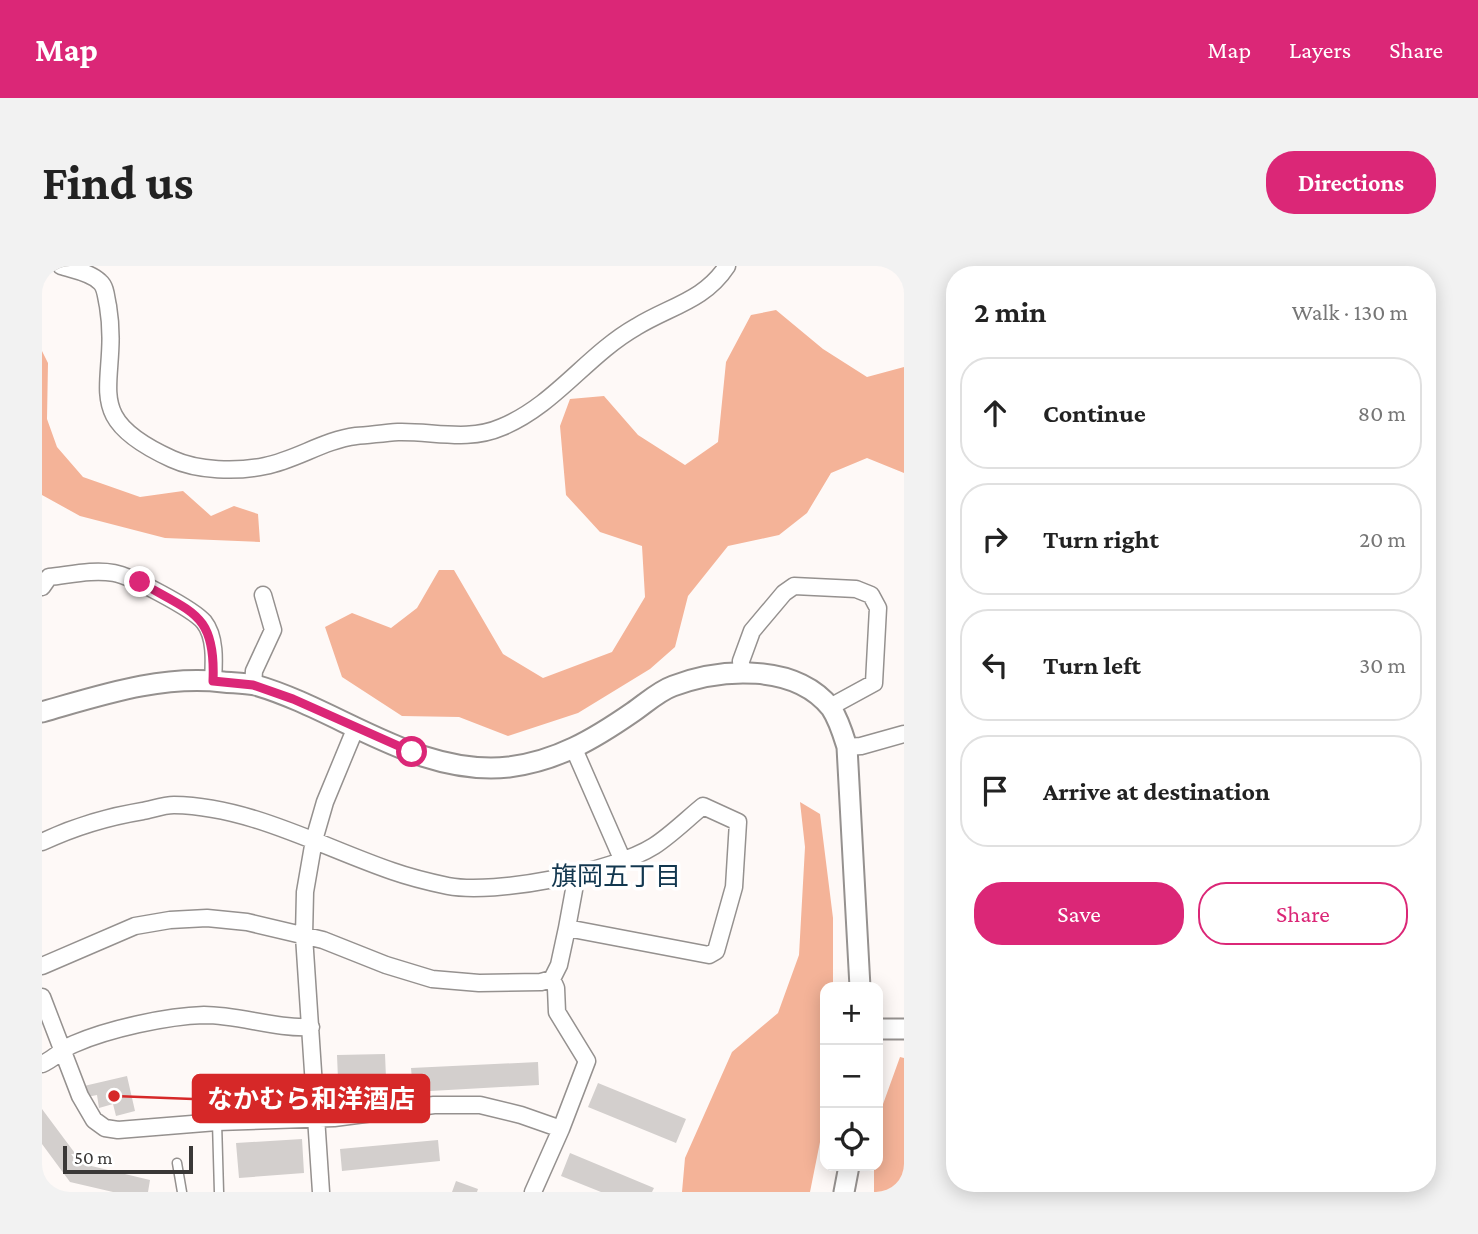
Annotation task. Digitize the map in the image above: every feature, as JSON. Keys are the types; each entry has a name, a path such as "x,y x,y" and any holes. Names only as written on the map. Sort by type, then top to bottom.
{"street":[{"path":"61,266 89,274 101,282 106,293 110,317 107,396 114,420 126,432 153,450 177,461 189,466 225,469 266,466 351,437 398,432 473,436 501,428 532,413 566,385 605,346 638,326 694,299 716,282 727,266"},
{"path":"42,587 49,577 97,572 114,573 140,582 204,622 212,640 213,681"},
{"path":"742,672 741,661 752,631 784,593 794,586 856,589 871,595 878,608 874,683 830,707"},
{"path":"253,685 254,671 273,630 263,595"},
{"path":"42,712 160,681 213,681 253,685 293,699 432,759 473,767 508,767 547,760 573,749 595,738 670,687 708,676 742,672 781,677 809,689 830,707 839,722 847,747 860,982"},
{"path":"321,1192 304,936 305,892 314,840 325,802 355,727"},
{"path":"847,747 861,746 904,734"},
{"path":"573,749 623,861"},
{"path":"42,842 99,818 173,805 216,810 279,828 392,871 450,886 521,884 572,875 623,861 653,847 703,806 738,822 734,887 716,951 709,955 567,928"},
{"path":"42,966 135,926 207,918 247,922 323,940 386,965 432,979 479,983 541,982 552,979 559,965 574,890 572,875"},
{"path":"533,1192 587,1061 557,1012 556,988 552,979"},
{"path":"42,997 80,1096 94,1120 105,1128 118,1130 217,1122 316,1119 434,1105 480,1105 561,1129"},
{"path":"42,1064 73,1044 173,1017 205,1015 248,1018 295,1028 311,1027"},
{"path":"883,1029 904,1029"},
{"path":"844,1192 848,1171"}],"lane":[{"path":"217,1122 219,1192"},
{"path":"177,1163 182,1192"}],"shaded area":[{"path":"776,310 823,349 867,377 904,367 904,473 867,458 831,473 807,513 779,535 728,546 688,596 675,647 650,669 578,713 508,736 459,717 402,716 342,677 325,627 352,613 391,628 417,608 439,570 454,570 503,654 543,678 612,652 645,597 642,546 600,532 566,495 560,426 570,399 604,396 638,435 685,465 718,442 726,362 751,315"},
{"path":"42,351 48,363 47,419 57,447 83,477 140,497 183,491 211,516 234,506 258,514 260,542 165,538 80,516 42,495"},
{"path":"800,802 820,814 833,918 833,982 820,982 820,1142 810,1192 682,1192 685,1158 732,1052 778,1013 799,955 805,847"},
{"path":"900,1057 904,1058 904,1192 874,1192 874,1171 883,1171 883,1104"}],"building":[{"path":"385,1054 386,1078 338,1079 337,1055"},
{"path":"538,1062 539,1085 413,1092 411,1068"},
{"path":"127,1076 135,1111 116,1116 113,1104 99,1108 97,1095 87,1097 84,1086"},
{"path":"598,1083 686,1119 676,1143 588,1107"},
{"path":"42,1109 83,1164 150,1180 148,1192 113,1192 70,1182 42,1144"},
{"path":"302,1139 304,1173 239,1178 236,1143"},
{"path":"438,1140 440,1161 342,1171 340,1149"},
{"path":"570,1153 654,1188 652,1192 601,1192 561,1176"},
{"path":"456,1181 478,1189 477,1192 452,1192"}],"place":[{"name":"なかむら和洋酒店","path":"114,1096"}],"district":[{"name":"旗岡五丁目","path":"616,876"}],"route":[{"path":"140,582 204,622 212,640 213,681 253,685 293,699 412,752"}]}
